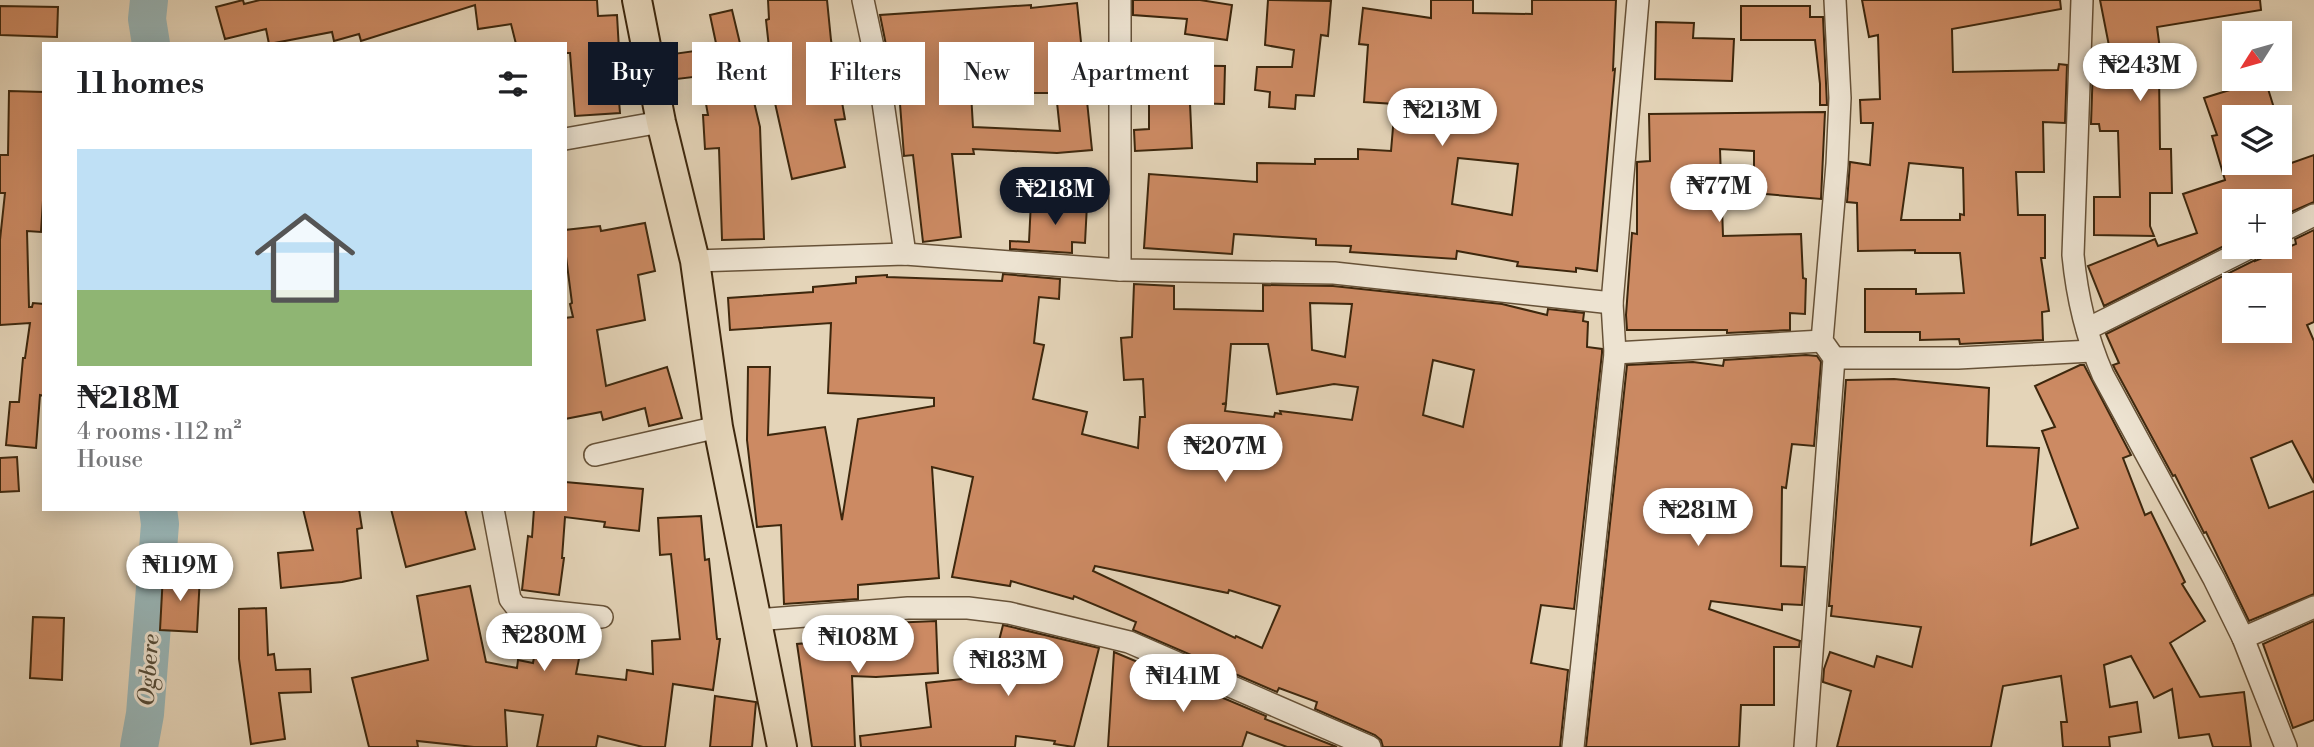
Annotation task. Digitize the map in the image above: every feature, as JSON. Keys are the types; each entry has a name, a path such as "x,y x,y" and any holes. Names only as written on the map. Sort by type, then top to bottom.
{"main road":[{"path":"637,0 661,122 695,261 718,427 782,747"}],"street":[{"path":"863,0 879,75 905,254"},
{"path":"1120,0 1120,270"},
{"path":"1573,747 1615,353 1612,303 1638,0"},
{"path":"1805,747 1840,98 1835,0"},
{"path":"2082,0 2073,255 2077,297 2092,351 2103,375 2214,579 2243,638 2286,747"},
{"path":"567,139 661,122"},
{"path":"2292,226 2314,215"},
{"path":"695,261 905,254 1120,270 1334,273 1612,303"},
{"path":"2087,329 2227,259"},
{"path":"1615,353 1828,349 1958,358 2092,351"},
{"path":"595,455 718,427"},
{"path":"492,511 510,599 517,608 602,617"},
{"path":"2243,638 2314,607"},
{"path":"756,620 908,608 968,608 1009,613 1129,642 1370,747"}],"building":[{"path":"243,0 244,4 260,0 597,0 598,16 617,15 619,42 588,42 588,105 619,105 620,113 575,116 567,42 516,42 511,24 478,29 475,5 361,41 359,34 334,41 332,32 269,42 266,29 225,39 216,7"},
{"path":"768,0 827,0 831,42 806,42 806,105 843,105 845,119 835,120 845,167 792,179 775,105 792,105 792,42 768,42 766,20 769,19"},
{"path":"1133,0 1200,0 1232,5 1227,40 1185,34 1187,19 1133,15"},
{"path":"1268,0 1331,1 1328,36 1321,35 1314,96 1296,95 1295,109 1269,107 1270,92 1255,90 1257,67 1292,67 1294,50 1265,45"},
{"path":"1431,0 1473,0 1473,13 1532,14 1532,0 1616,0 1613,70 1615,69 1597,271 1576,268 1576,272 1517,266 1518,262 1457,251 1456,259 1350,252 1351,246 1316,245 1316,239 1234,234 1232,254 1144,248 1149,174 1257,182 1257,163 1315,164 1315,159 1358,159 1358,149 1391,151 1395,104 1364,102 1368,45 1359,44 1363,8 1431,18","holes":["1458,158 1518,164 1512,215 1452,204"]},
{"path":"1862,0 2060,0 2061,9 1952,29 1953,72 2058,70 2059,64 2067,65 2065,123 2043,122 2044,172 2016,172 2018,215 2045,215 2045,258 2041,258 2049,311 2042,312 2043,340 1960,344 1959,339 1920,340 1920,332 1865,332 1865,289 1916,289 1916,294 1964,293 1960,253 1915,253 1915,250 1858,251 1857,203 1847,202 1850,162 1870,165 1873,123 1861,123 1860,100 1880,99 1878,35 1869,37","holes":["1909,163 1963,168 1964,215 1960,214 1960,220 1901,220"]},
{"path":"2100,0 2260,0 2261,10 2157,27 2163,72 2159,72 2160,149 2171,149 2172,193 2150,193 2150,226 2154,236 2094,235 2094,197 2120,197 2118,131 2100,131 2099,124 2091,124 2093,66 2099,66 2099,61 2112,61"},
{"path":"1077,3 1081,42 1048,42 1048,93 1034,93 1034,42 939,42 939,105 972,105 973,127 1060,131 1057,105 1087,105 1092,150 1057,153 973,149 974,154 952,154 961,237 923,242 913,155 904,156 900,105 925,105 925,42 885,42 880,15 1031,5 1031,8"},
{"path":"0,6 58,7 57,37 0,35"},
{"path":"1741,6 1810,6 1810,17 1823,17 1827,105 1820,105 1815,40 1741,40"},
{"path":"732,10 740,42 716,42 710,15"},
{"path":"1656,22 1694,23 1693,38 1734,39 1732,81 1655,79"},
{"path":"692,51 692,77 678,79 678,53"},
{"path":"1214,66 1225,66 1224,104 1214,104"},
{"path":"9,91 42,92 41,232 27,231 29,307 32,307 33,303 42,304 42,396 36,448 6,445 10,402 19,402 23,358 30,323 0,325 0,240 5,193 0,193 0,155 8,155"},
{"path":"2226,91 2269,91 2273,105 2222,105 2222,170 2212,136 2217,135 2204,98"},
{"path":"706,105 755,105 760,127 764,239 722,240 719,148 705,149 703,115 708,115"},
{"path":"1149,105 1190,105 1192,148 1135,151 1134,130 1149,129"},
{"path":"1825,112 1821,199 1754,193 1754,151 1720,149 1723,236 1801,234 1803,278 1806,279 1805,314 1790,313 1790,330 1727,333 1727,330 1627,330 1632,233 1637,234 1637,162 1650,161 1649,114"},
{"path":"2314,155 2314,202 2292,211 2292,189 2222,189 2222,247 2104,306 2088,266 2155,239 2158,246 2197,233 2183,194 2225,180 2224,175 2292,175 2292,163"},
{"path":"1031,201 1087,204 1085,243 1072,242 1072,253 1010,249 1010,241 1029,242"},
{"path":"645,223 655,271 638,275 645,320 597,330 606,386 667,367 682,418 649,426 645,408 603,420 601,412 567,419 567,318 573,317 567,264 567,230 600,226 601,231"},
{"path":"2314,230 2314,322 2307,325 2314,341 2314,483 2292,441 2251,458 2269,508 2314,491 2314,594 2249,621 2206,532 2204,533 2175,475 2173,476 2113,365 2119,363 2106,334 2222,276 2222,343 2292,343 2292,273 2229,273 2255,260 2292,259 2292,246 2296,244 2295,239"},
{"path":"1003,274 1060,279 1059,299 1039,297 1034,343 1044,345 1033,399 1087,412 1082,434 1138,448 1140,417 1145,417 1143,379 1124,380 1121,338 1132,337 1134,284 1174,286 1174,309 1263,311 1263,285 1333,286 1502,304 1547,315 1548,309 1584,313 1583,321 1588,322 1587,347 1602,349 1602,353 1574,609 1541,605 1531,663 1568,670 1560,747 1383,747 1381,740 1375,735 1315,709 1317,702 1279,688 1277,692 1133,630 1136,622 1074,596 1073,599 1011,581 1010,586 952,577 973,477 932,467 939,578 858,585 858,599 784,604 781,525 757,527 747,440 748,367 770,367 768,435 825,427 842,520 858,419 934,406 934,398 828,393 831,323 730,330 728,298 813,292 813,287 856,283 856,277 887,275 1002,281","holes":["1310,303 1352,304 1345,357 1312,350","1231,344 1268,344 1277,394 1334,384 1358,387 1352,420 1280,411 1281,414 1275,413 1274,417 1225,411 1226,404 1222,404 1226,403","1433,360 1474,370 1463,427 1423,415","1095,566 1228,593 1229,590 1280,606 1262,648 1093,571"]},
{"path":"1817,356 1821,362 1814,446 1792,444 1786,488 1782,487 1781,566 1805,567 1802,605 1782,604 1782,610 1711,601 1709,609 1800,641 1799,647 1774,647 1774,705 1741,705 1739,747 1586,747 1627,365 1693,362 1723,366 1724,360"},
{"path":"2084,365 2131,455 2123,458 2145,515 2151,512 2185,582 2182,584 2205,621 2170,643 2200,697 2244,692 2251,747 2213,747 2209,734 2179,738 2172,689 2154,698 2131,656 2104,665 2110,707 2137,702 2141,732 2109,737 2110,747 2063,747 2061,722 2067,722 2061,676 2003,686 1991,747 1837,747 1851,691 1823,682 1830,652 1874,667 1877,656 1912,667 1921,627 1831,616 1832,606 1829,606 1846,380 1894,379 1989,388 1987,446 2039,448 2031,545 2078,528 2042,431 2055,427 2035,386"},
{"path":"17,457 19,491 0,492 0,458"},
{"path":"567,482 643,489 639,531 604,527 605,522 565,517 564,558 559,595 522,590 528,536 532,537 534,511 567,511"},
{"path":"303,511 359,511 362,528 357,529 361,578 281,588 278,553 313,550"},
{"path":"392,511 466,511 475,549 406,567"},
{"path":"701,516 705,560 709,559 717,639 720,639 713,690 673,684 665,747 643,747 598,736 596,747 537,747 543,715 505,710 507,747 474,747 417,741 418,747 369,747 352,678 428,660 417,596 470,586 486,662 517,668 518,660 533,663 540,624 585,628 576,674 626,680 627,670 653,674 652,641 680,639 671,554 660,555 658,518"},
{"path":"163,574 200,576 197,632 160,630"},
{"path":"266,608 268,655 274,654 276,670 310,669 311,692 279,693 285,739 251,744 239,659 239,609"},
{"path":"33,617 64,618 62,680 30,678"},
{"path":"936,621 938,673 852,676 855,747 812,747 797,644 839,640 891,642 890,623"},
{"path":"2314,621 2314,720 2293,728 2263,644"},
{"path":"1003,625 1099,648 1074,747 1054,744 1055,741 1016,736 1015,747 861,747 860,736 931,727 926,683 990,676"},
{"path":"1114,652 1266,716 1265,719 1337,747 1287,747 1247,732 1242,747 1108,747"},
{"path":"715,696 756,702 752,747 710,747"}],"waterway":[{"name":"Ogbere","path":"149,0 147,19 151,42"},
{"name":"Ogbere","path":"139,747 145,714 160,524 158,511"}]}
